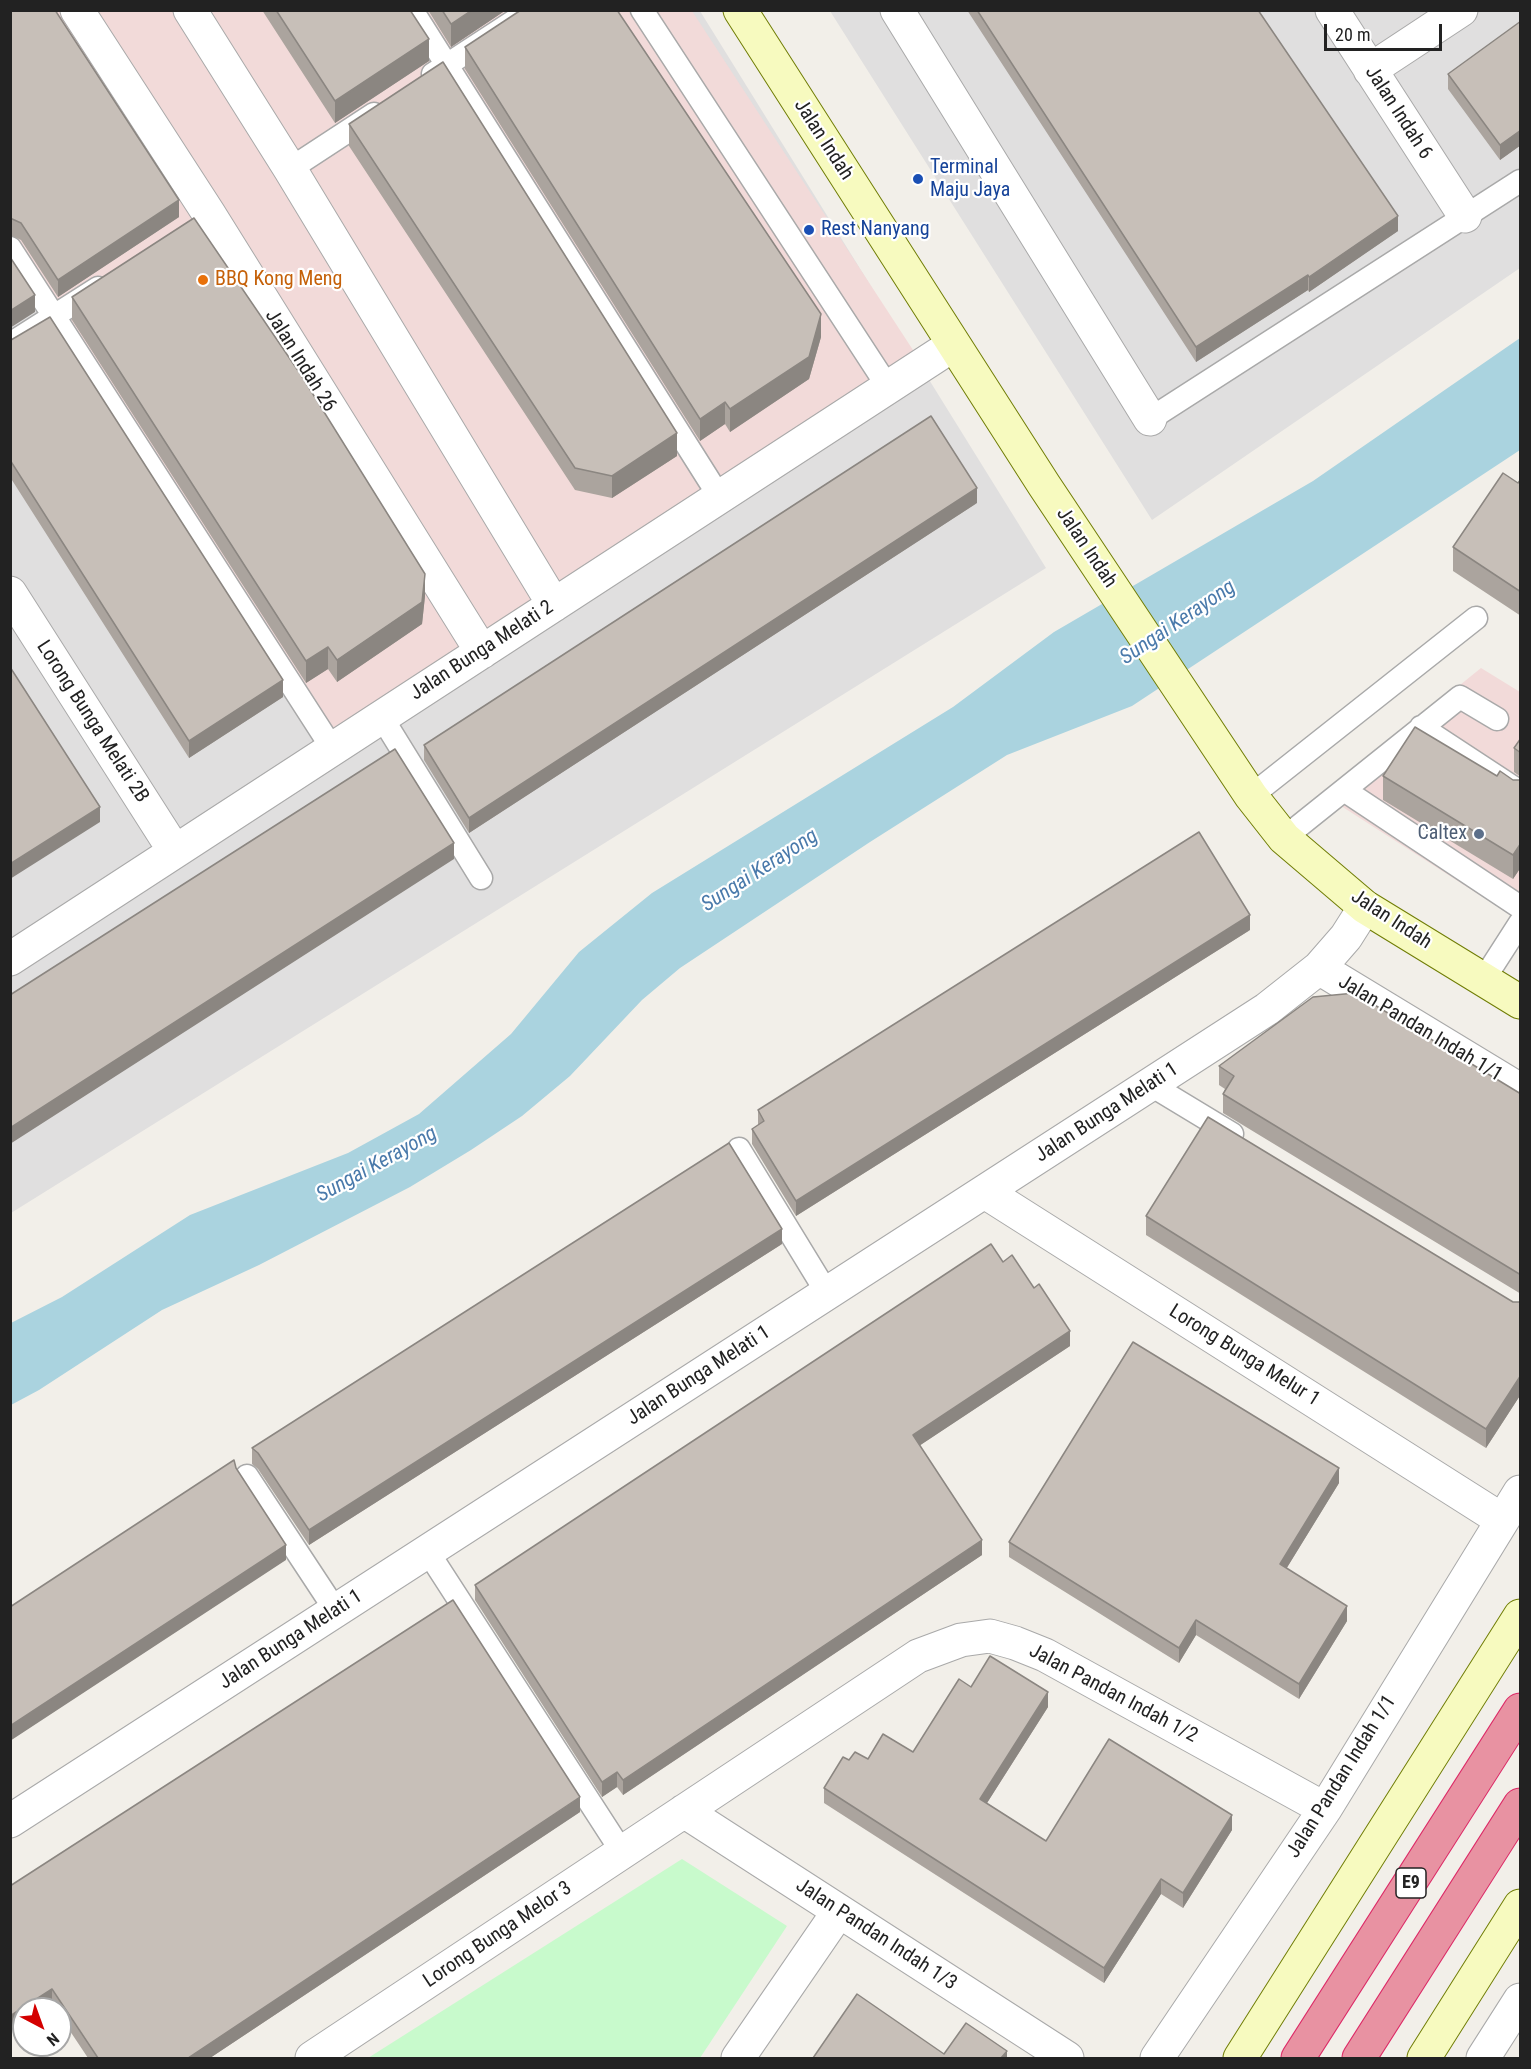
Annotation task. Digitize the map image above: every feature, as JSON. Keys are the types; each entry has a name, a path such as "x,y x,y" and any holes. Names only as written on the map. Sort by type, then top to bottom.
{"highway":[{"name":"E9","path":"1299,2057 1521,1710"},
{"path":"1359,2058 1521,1805"}],"street":[{"name":"Jalan Indah 26","path":"77,10 199,221 482,652"},
{"path":"190,10 290,170 554,605"},
{"name":"Jalan Indah","path":"740,10 1044,485 1200,721 1251,796 1284,838 1365,907 1521,1002"},
{"path":"897,10 1150,419"},
{"name":"Jalan Indah 6","path":"1332,10 1465,216"},
{"path":"1370,70 1461,10"},
{"name":"Jalan Bunga Melati 2","path":"10,959 174,850 954,345"},
{"name":"Lorong Bunga Melati 2B","path":"10,593 174,850"},
{"name":"Jalan Bunga Melati 1","path":"10,1821 1267,1010 1319,968 1346,938 1365,907"},
{"name":"Jalan Pandan Indah 1/1","path":"1319,968 1521,1090"},
{"name":"Lorong Bunga Melur 1","path":"985,1192 1503,1520"},
{"name":"Jalan Pandan Indah 1/1","path":"1157,2058 1324,1809 1521,1492"},
{"path":"1240,2058 1521,1616"},
{"name":"Jalan Pandan Indah 1/2","path":"684,1811 918,1656 961,1640 990,1636 1016,1643 1045,1655 1324,1809"},
{"name":"Lorong Bunga Melor 3","path":"312,2058 684,1811"},
{"name":"Jalan Pandan Indah 1/3","path":"684,1811 1067,2058"},
{"path":"1424,2058 1521,1906"},
{"path":"738,2058 839,1911"},
{"path":"1483,2058 1521,2000"}],"lane":[{"path":"412,10 719,496"},
{"path":"417,85 531,10"},
{"path":"642,10 888,387"},
{"path":"290,170 388,104"},
{"path":"1150,419 1521,181"},
{"path":"10,248 332,748"},
{"path":"10,344 112,278"},
{"path":"1251,796 1476,618"},
{"path":"1284,838 1460,697 1497,719"},
{"path":"381,716 480,878"},
{"path":"1421,727 1521,792"},
{"path":"1344,790 1521,907"},
{"path":"1484,979 1521,923"},
{"path":"1150,1085 1251,1146"},
{"path":"739,1149 827,1293"},
{"path":"248,1476 336,1611"},
{"path":"428,1552 622,1852"}],"shaded area":[{"path":"11,11 700,11 1046,568 11,1213"},
{"path":"11,11 692,11 926,370 330,746 11,252"},
{"path":"830,11 1520,11 1520,268 1152,520"},
{"path":"1481,668 1520,692 1520,921 1324,795"}],"green space":[{"path":"682,1859 787,1926 700,2058 368,2058"}],"water":[{"name":"Sungai Kerayong","path":"1520,338 1520,450 1132,706 1007,755 870,842 680,968 642,1000 570,1076 522,1116 471,1150 410,1187 259,1265 162,1310 39,1390 11,1405 11,1323 62,1297 190,1215 348,1153 419,1114 511,1034 579,952 652,893 953,707 1054,632 1313,481"}],"building":[{"path":"10,10 55,10 179,200 58,280 21,223 10,218"},
{"path":"276,10 410,10 429,39 335,101"},
{"path":"442,10 472,10 451,24"},
{"path":"521,10 617,10 821,314 809,357 730,409 725,402 700,419 465,47"},
{"path":"977,10 1258,10 1398,216 1309,277 1308,275 1196,347"},
{"path":"1521,21 1521,130 1500,145 1448,74"},
{"path":"443,62 677,433 612,476 575,468 349,124"},
{"path":"194,218 301,375 425,574 422,602 337,660 328,647 306,661 72,297"},
{"path":"10,257 35,295 10,311"},
{"path":"50,317 283,680 189,741 10,460 10,340"},
{"path":"931,416 977,488 469,818 424,745"},
{"path":"1503,473 1518,483 1521,479 1521,592 1453,547"},
{"path":"10,667 100,807 10,864"},
{"name":"Caltex","path":"1415,727 1497,776 1500,771 1513,780 1521,780 1521,843 1513,855 1383,776"},
{"path":"1521,738 1521,753 1514,748"},
{"path":"395,749 454,843 10,1128 10,995"},
{"path":"1199,832 1250,915 796,1201 752,1129 764,1121 758,1110"},
{"path":"1355,993 1521,1094 1521,1275 1223,1094 1234,1076 1219,1066 1313,997"},
{"path":"1208,1117 1513,1302 1521,1302 1521,1375 1486,1429 1146,1216"},
{"path":"729,1143 782,1229 309,1530 258,1453 252,1448"},
{"path":"991,1244 1003,1262 1012,1255 1034,1288 1039,1284 1070,1331 913,1435 982,1540 623,1780 617,1772 602,1782 475,1585"},
{"path":"1133,1342 1339,1468 1280,1564 1347,1606 1299,1684 1196,1620 1179,1648 1009,1542"},
{"path":"234,1460 236,1468 286,1545 10,1726 10,1607"},
{"path":"453,1600 580,1797 188,2058 98,2058 72,2019 72,1997 57,1997 52,1989 40,1997 12,1997 12,2015 10,2016 10,1886"},
{"path":"990,1656 1048,1692 980,1799 1046,1841 1109,1739 1232,1815 1183,1893 1161,1879 1104,1968 824,1788 843,1757 849,1760 855,1752 868,1759 883,1734 913,1752 959,1679 971,1687"},
{"path":"857,1994 944,2054 966,2023 1007,2051 1001,2058 813,2058"}],"place":[{"name":"Terminal Maju Jaya","path":"918,179"},
{"name":"Rest Nanyang","path":"809,230"},
{"name":"BBQ Kong Meng","path":"203,280"},
{"name":"Caltex","path":"1479,834"}]}
